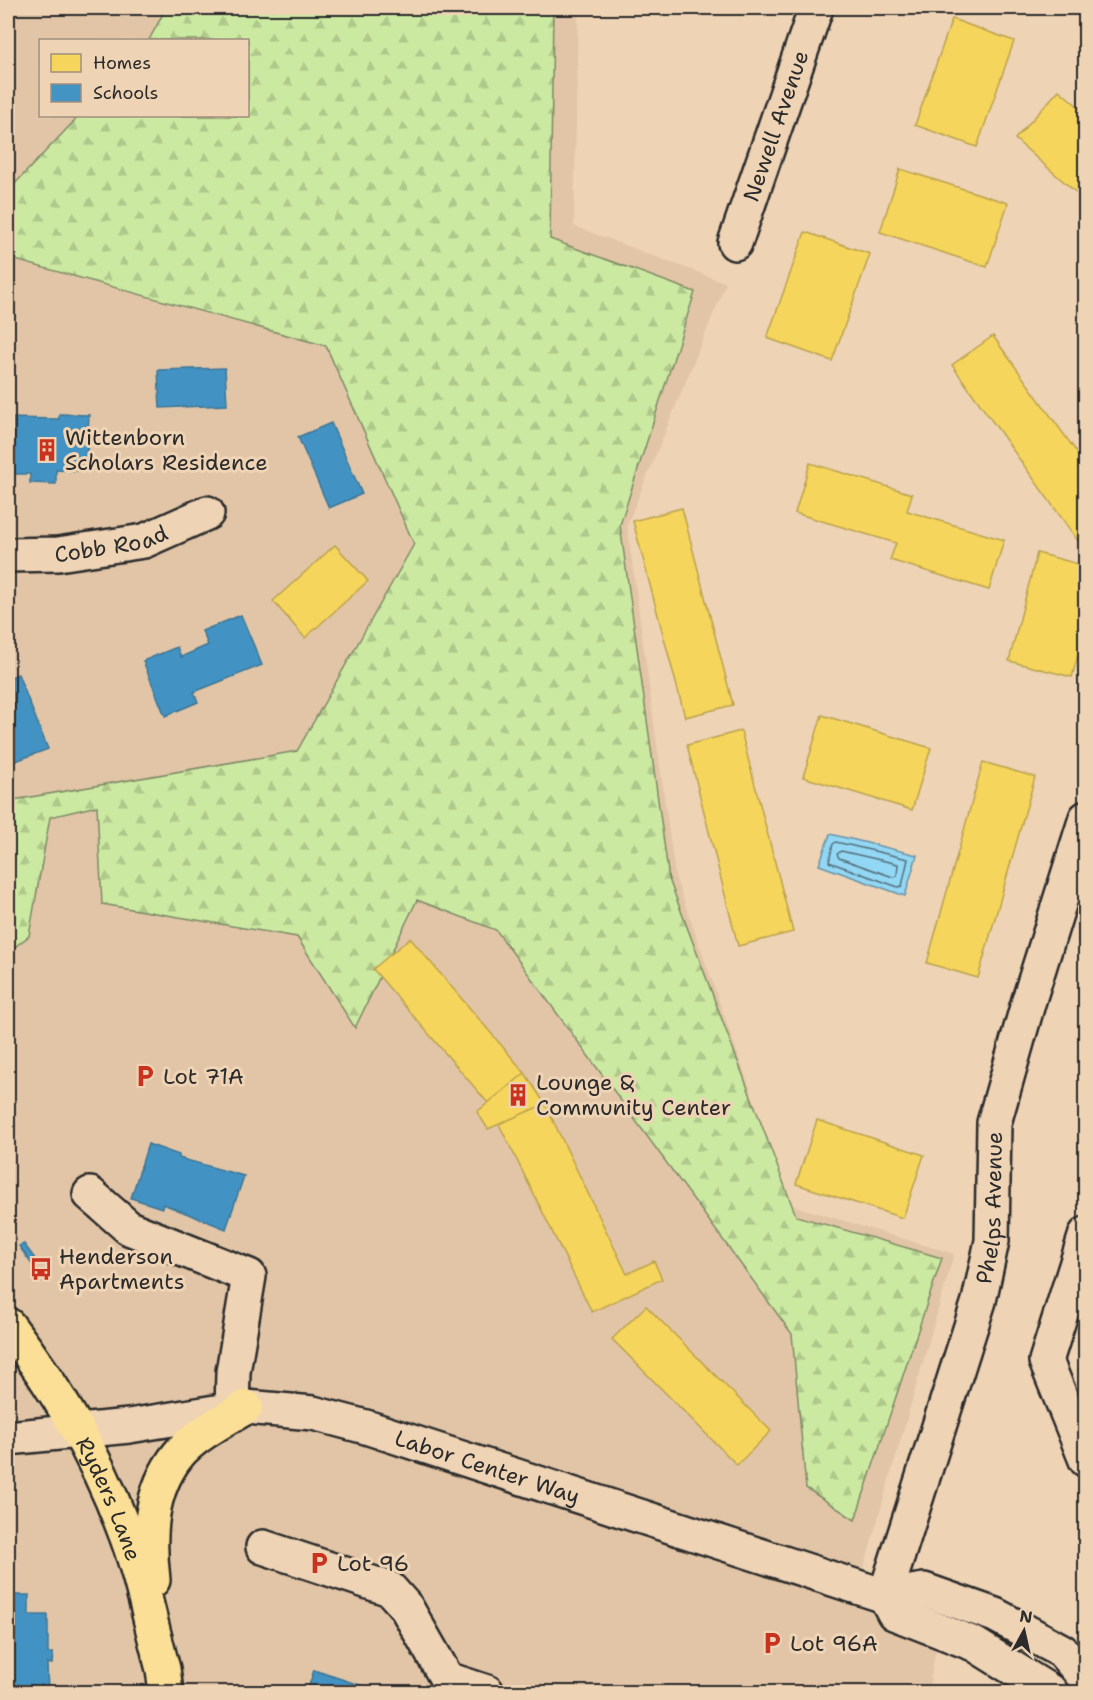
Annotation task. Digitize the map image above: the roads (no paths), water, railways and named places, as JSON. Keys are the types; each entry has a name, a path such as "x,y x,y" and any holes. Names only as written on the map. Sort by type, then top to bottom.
{"main road":[{"name":"Ryders Lane","path":"8,1325 55,1389 81,1432 124,1529 165,1681"},
{"path":"165,1681 150,1547 150,1526 157,1493 178,1455 239,1408"}],"street":[{"name":"Newell Avenue","path":"735,243 816,8"},
{"name":"Cobb Road","path":"8,555 58,554 144,541 207,513"},
{"name":"Phelps Avenue","path":"885,1596 979,1301 992,1241 994,1123 1029,1000 1086,818"},
{"path":"90,1194 129,1228 249,1276 233,1372 239,1408"},
{"path":"1086,1234 1046,1361 1086,1460"},
{"name":"Labor Center Way","path":"8,1438 81,1432 239,1408 313,1413 366,1427 885,1596"},
{"path":"263,1547 390,1589 406,1607 447,1680 487,1692"},
{"path":"1050,1692 974,1644 894,1613 885,1596 924,1590 995,1615 1062,1651 1086,1679"}],"water":[{"path":"830,834 917,855 905,896 819,865"}],"place":[{"name":"Wittenborn Scholars Residence","path":"47,450"},
{"name":"Lot 71A","path":"145,1076"},
{"name":"Lounge & Community Center","path":"518,1095"},
{"name":"Henderson Apartments","path":"41,1269"},
{"name":"Lot 96","path":"319,1563"},
{"name":"Lot 96A","path":"772,1643"}]}
